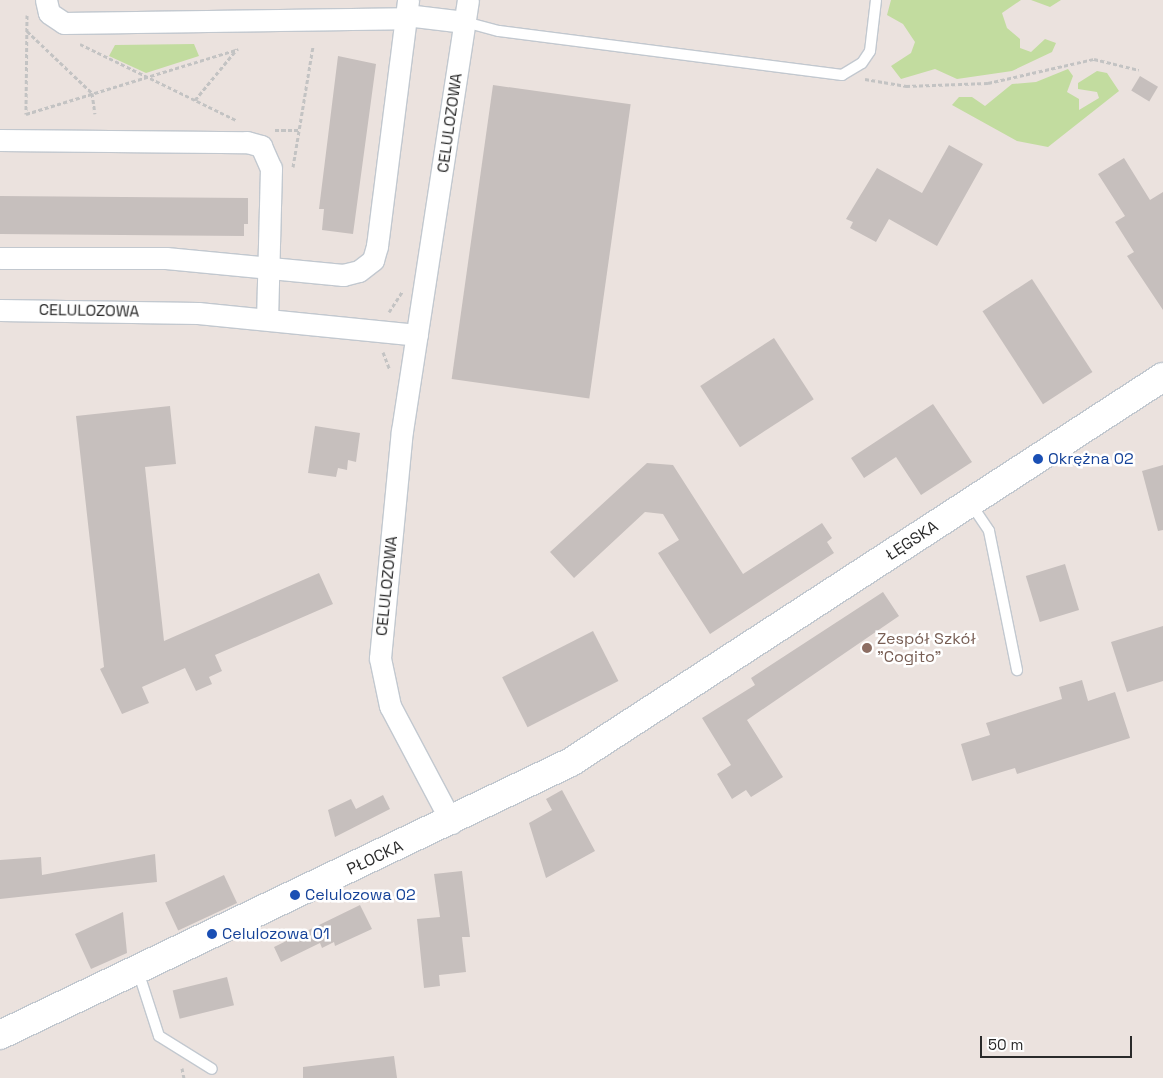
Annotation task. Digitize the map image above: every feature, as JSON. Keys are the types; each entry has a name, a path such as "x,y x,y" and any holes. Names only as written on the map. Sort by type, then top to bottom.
{"street":[{"path":"46,0 49,13 64,23 406,11 465,22"},
{"name":"CELULOZOWA","path":"452,823 390,706 380,658 402,431 468,0"},
{"path":"0,258 166,258 350,275 372,260 406,11"},
{"path":"0,140 254,143 271,162 267,319"},
{"name":"CELULOZOWA","path":"0,310 267,319 418,334"},
{"name":"ŁĘGSKA","path":"662,705 1163,377"},
{"name":"PŁOCKA","path":"0,1035 452,823 571,762 662,705"}],"lane":[{"path":"465,22 498,31 842,75 862,63 870,51 876,0"},
{"path":"970,503 989,531 1017,670"},
{"path":"137,970 159,1036 212,1069"}],"path":[{"path":"26,11 26,114 238,49 194,100"},
{"path":"26,30 92,93 94,114"},
{"path":"71,40 238,121"},
{"path":"293,167 312,46"},
{"path":"842,75 906,86 988,82 1094,59 1139,70"},
{"path":"269,130 298,130"},
{"path":"373,349 383,350"}],"green space":[{"path":"891,0 1021,0 1002,13 1007,28 1020,39 1020,48 1031,52 1045,39 1056,43 1052,52 1012,71 957,79 935,69 901,79 891,66 911,53 915,42 903,24 887,15"},
{"path":"1031,0 1061,0 1050,7"},
{"path":"194,44 199,56 146,73 109,56 115,45"},
{"path":"1068,69 1073,76 1067,92 1079,99 1079,110 1099,98 1097,92 1078,89 1078,83 1097,71 1107,73 1119,91 1048,147 1017,141 952,105 959,97 972,97 985,106 1012,84 1036,82"}],"building":[{"path":"338,56 376,64 353,234 322,230 324,209 319,209"},
{"path":"1140,76 1158,87 1149,101 1131,91"},
{"path":"493,85 631,104 589,398 452,379"},
{"path":"949,145 983,164 937,246 889,219 876,242 850,228 853,222 846,219 877,168 922,193"},
{"path":"1124,158 1150,200 1163,192 1163,310 1127,256 1134,252 1115,222 1125,216 1098,174"},
{"path":"0,196 248,198 248,224 244,224 244,236 0,234"},
{"path":"1032,279 1092,372 1043,404 983,311"},
{"path":"774,338 814,399 740,447 700,386"},
{"path":"933,404 972,462 921,495 896,457 864,478 851,458"},
{"path":"170,406 176,464 145,467 164,641 319,573 333,604 215,655 222,671 209,677 212,684 196,691 185,668 142,687 149,703 122,714 100,669 104,667 76,416"},
{"path":"315,426 360,433 356,462 348,460 347,470 338,468 336,477 308,473"},
{"path":"647,463 673,465 743,574 822,523 832,538 827,542 834,553 710,634 658,553 679,540 663,514 645,512 574,578 550,552"},
{"path":"1163,465 1163,530 1158,531 1142,471"},
{"path":"1065,564 1079,610 1040,622 1026,576"},
{"path":"883,592 899,616 747,720 783,777 751,797 746,790 732,799 717,774 731,765 702,718 755,685 751,678"},
{"path":"1163,626 1163,681 1127,692 1111,642"},
{"path":"593,631 618,681 528,727 502,677"},
{"path":"1082,680 1088,701 1115,692 1130,738 1017,774 1015,768 972,781 961,744 990,735 986,723 1062,699 1059,687"},
{"path":"562,790 595,851 546,878 529,823 552,810 546,799"},
{"path":"383,795 390,809 335,837 328,810 351,799 356,809"},
{"path":"155,854 157,882 0,899 0,860 41,857 42,875"},
{"path":"462,871 470,937 462,937 466,972 439,975 440,986 424,988 417,919 440,917 434,874"},
{"path":"224,875 237,903 178,931 165,902"},
{"path":"360,905 372,929 335,946 334,942 322,948 320,943 281,962 274,947"},
{"path":"123,912 127,953 91,969 75,934"},
{"path":"227,977 234,1005 180,1019 173,991"},
{"path":"394,1056 397,1078 303,1078 303,1067"}],"place":[{"name":"Okrężna 02","path":"1038,459"},
{"name":"Zespół Szkół \"Cogito\"","path":"867,648"},
{"name":"Celulozowa 02","path":"295,895"},
{"name":"Celulozowa 01","path":"212,934"}]}
